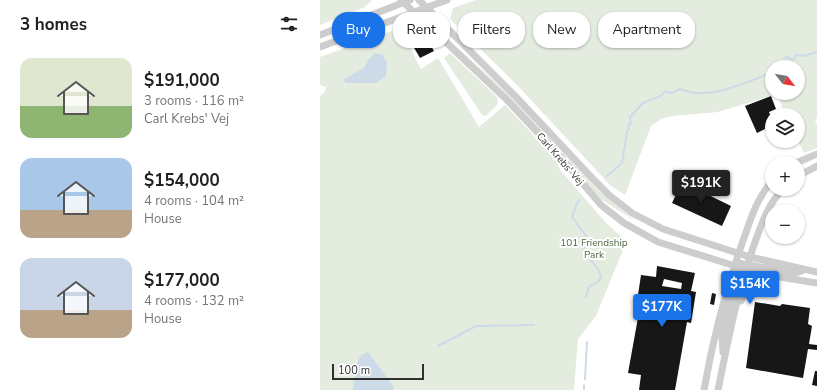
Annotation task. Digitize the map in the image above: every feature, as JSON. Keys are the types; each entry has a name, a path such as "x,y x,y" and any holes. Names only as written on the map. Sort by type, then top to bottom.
{"street":[{"name":"Carl Krebs' Vej","path":"419,0 516,97 593,179 622,205 663,229 738,252 743,265"},
{"path":"415,12 447,0"},
{"name":"Carl Krebs' Vej","path":"405,1 415,12"},
{"path":"320,35 405,1"},
{"path":"320,47 393,20"},
{"name":"Carl Krebs' Vej","path":"450,46 518,111 597,200 614,216 643,235 658,242 743,265"},
{"path":"805,159 817,154"},
{"path":"805,172 817,166"},
{"path":"718,390 743,265 738,252 755,206 765,189"},
{"path":"704,390 718,321 770,207 778,196"},
{"path":"743,265 796,273 805,270 817,272"},
{"path":"743,265 757,273 817,283"},
{"path":"724,362 722,335 743,265"},
{"path":"731,329 747,282 757,273"}],"green space":[{"path":"320,0 372,0 365,7 352,12 332,12 332,20 320,25"},
{"path":"476,0 817,0 817,117 815,123 817,124 817,148 804,153 802,148 805,148 805,108 783,108 780,100 805,100 805,60 765,60 765,98 718,112 672,116 661,119 651,126 625,195 610,185 518,86 479,48 525,48 525,12 458,12 458,27 450,19 453,8"},
{"name":"101 Friendship Park","path":"393,31 393,48 410,48 421,69 438,58 479,127 505,105 554,157 561,171 606,223 624,239 625,245 596,316 578,339 574,390 320,390 320,96 325,92 326,87 320,85 320,57 345,48 385,48 385,34"},
{"path":"450,40 510,96 599,191 635,221 599,198 450,43"},
{"path":"450,53 497,97 498,102 496,106 486,116 482,115 444,58"}],"water":[{"path":"375,53 383,55 387,63 386,76 376,83 345,83 344,79 364,68 369,59"},
{"path":"368,352 394,387 393,390 353,390 357,363 361,355"}],"building":[{"path":"414,48 432,48 434,51 420,58"},
{"path":"765,98 765,100 773,100 776,108 765,108 765,129 757,133 745,106"},
{"path":"682,182 731,206 722,226 672,203"},
{"path":"657,266 695,273 691,291 696,292 691,323 687,322 675,390 639,390 641,375 628,373 639,312 643,312 646,296 638,295 641,275 656,277","holes":["664,279 682,283 681,289 662,286"]},
{"path":"712,293 716,294 714,305 710,304"},
{"path":"755,302 780,306 782,304 810,308 808,324 812,326 809,344 817,345 817,350 808,349 803,378 746,368"},
{"path":"815,371 817,371 817,386 812,385"}],"waterway":[{"path":"793,60 796,55 804,56 817,52"},
{"path":"785,60 784,58 787,57 793,60"},
{"path":"607,176 622,163 627,132 629,129 628,125 631,124 630,117 643,103 661,96 665,91 671,93 680,89 690,92 709,93 739,85 765,75"},
{"path":"580,200 577,203 572,217 587,237 585,241 587,245 583,250 598,269 601,277 599,281 589,287 586,297"},
{"path":"438,346 476,326 534,325"},
{"path":"585,379 587,342"},
{"path":"584,385 584,390"}]}
